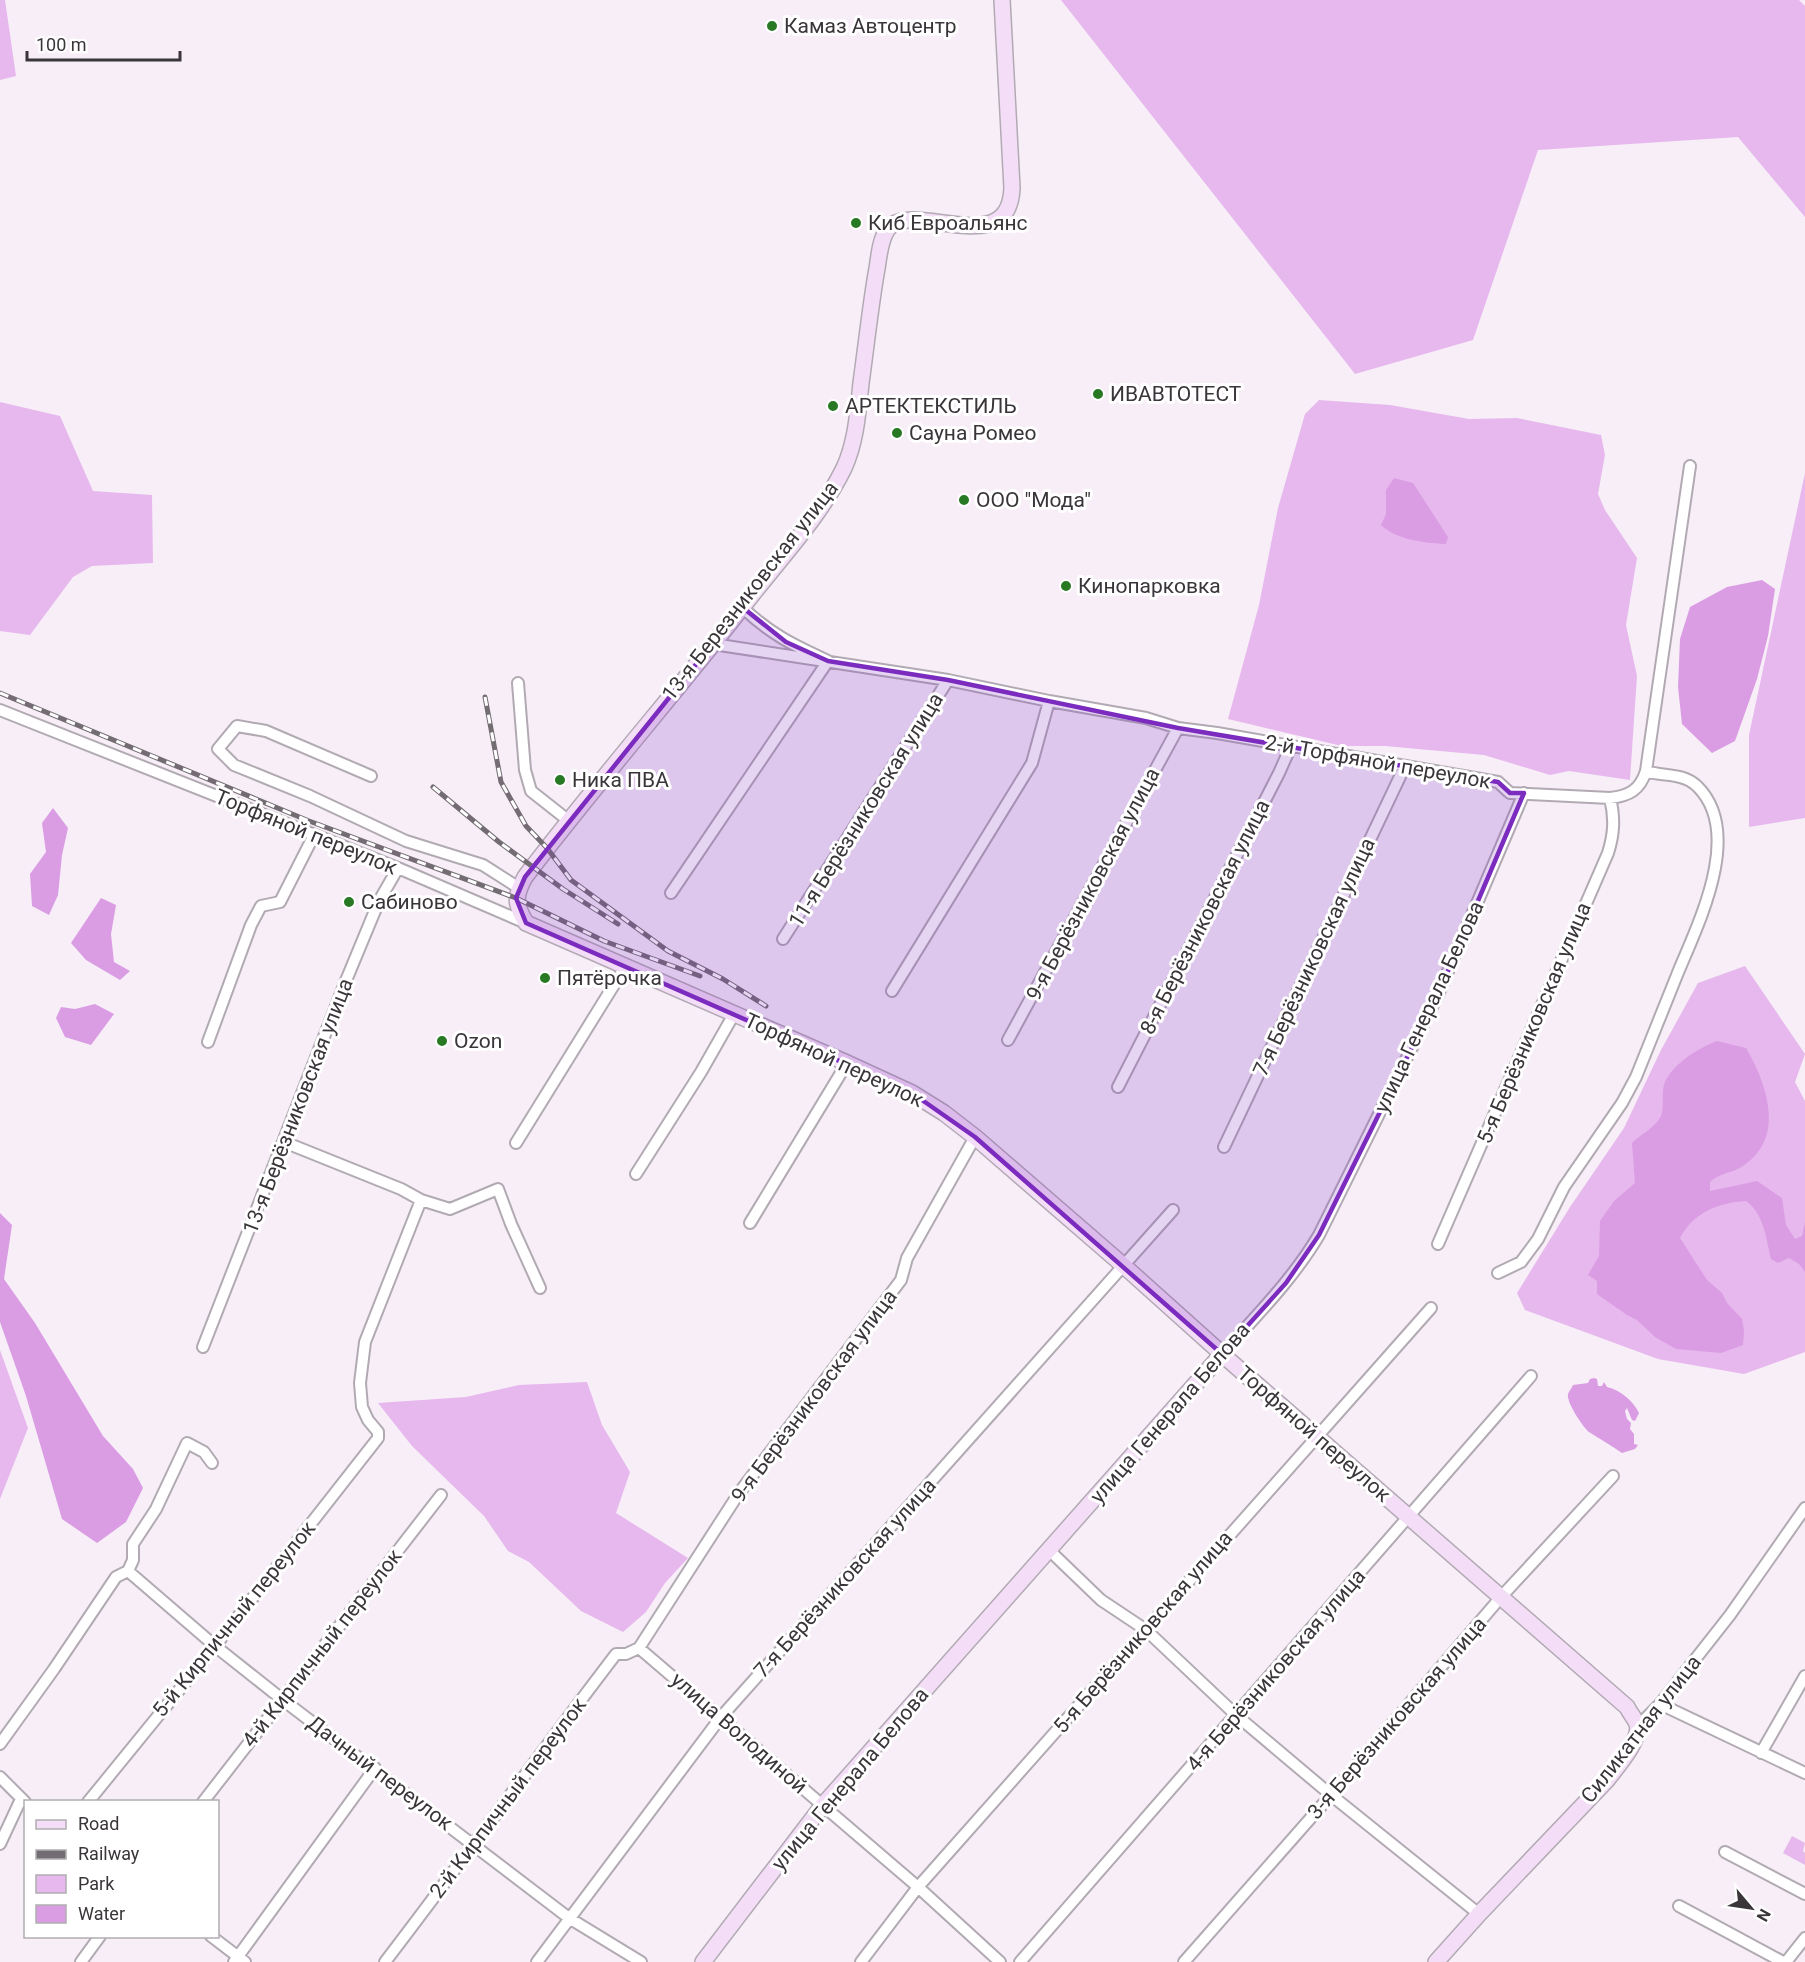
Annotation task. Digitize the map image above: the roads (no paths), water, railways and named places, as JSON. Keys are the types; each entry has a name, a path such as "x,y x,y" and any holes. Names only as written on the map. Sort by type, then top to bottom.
{"street":[{"name":"13-я Березниковская улица","path":"519,888 569,821 713,644 826,499 848,459 856,426 873,293 882,243 889,227 894,223 909,221 986,225 1000,219 1007,211 1012,188 1002,0"},
{"name":"2-й Торфяной переулок","path":"713,644 948,680 1146,718 1178,728 1498,782 1510,793 1621,797 1634,792 1640,786 1646,771 1690,466"},
{"name":"2-й Торфяной переулок","path":"742,607 762,626 786,642 828,661"},
{"path":"671,893 828,661"},
{"name":"11-я Берёзниковская улица","path":"783,939 948,680"},
{"path":"518,683 525,770 531,791 569,821"},
{"path":"892,991 1032,763 1049,701"},
{"name":"Торфяной переулок","path":"0,710 398,868 912,1093 944,1113 975,1137 1124,1266 1627,1707 1638,1726"},
{"path":"371,776 266,731 246,727 237,726 218,749 234,765 310,796 406,841 483,865 519,888 516,898 518,910 526,923"},
{"name":"9-я Берёзниковская улица","path":"1008,1040 1178,728"},
{"name":"8-я Берёзниковская улица","path":"1118,1087 1291,746"},
{"name":"7-я Берёзниковская улица","path":"1224,1148 1405,766"},
{"path":"1498,1273 1521,1262 1538,1239 1564,1187 1622,1103 1636,1077 1709,894 1717,848 1717,827 1709,805 1696,786 1688,780 1677,775 1659,775 1646,771"},
{"name":"улица Генерала Белова","path":"703,1962 823,1805 1286,1283 1308,1254 1437,997 1524,793"},
{"name":"5-я Берёзниковская улица","path":"1438,1244 1608,854 1614,835 1610,798"},
{"path":"208,1042 251,926 261,906 280,902 314,835"},
{"name":"13-я Берёзниковская улица","path":"203,1347 349,973 379,901 398,868"},
{"path":"516,1143 625,967"},
{"path":"636,1174 695,1082 734,1014"},
{"path":"750,1223 847,1063"},
{"name":"9-я Берёзниковская улица","path":"639,1648 739,1493 901,1280 907,1258 975,1137"},
{"path":"284,1144 401,1189 421,1200 450,1209 498,1189 540,1288"},
{"name":"5-й Кирпичный переулок","path":"90,1800 215,1646 379,1436 362,1407 360,1383 365,1342 421,1200"},
{"name":"7-я Берёзниковская улица","path":"537,1962 721,1717 1173,1210"},
{"name":"5-я Берёзниковская улица","path":"861,1962 918,1887 1431,1308"},
{"name":"4-я Берёзниковская улица","path":"1020,1962 1410,1518 1531,1376"},
{"path":"0,1744 116,1578 128,1571 133,1560 133,1544 156,1509 187,1443 204,1452 212,1463"},
{"name":"3-я Берёзниковская улица","path":"1184,1962 1331,1796 1501,1597 1613,1476"},
{"name":"4-й Кирпичный переулок","path":"205,1800 441,1495"},
{"name":"Силикатная улица","path":"1436,1962 1607,1780 1626,1756 1637,1735 1638,1726 1660,1704 1730,1615 1805,1508"},
{"path":"1048,1550 1101,1600 1146,1630 1236,1715 1331,1796 1479,1914"},
{"name":"Дачный переулок","path":"128,1571 215,1646 283,1700 570,1918 641,1962"},
{"name":"улица Володиной","path":"639,1648 918,1887 1000,1962"},
{"name":"2-й Кирпичный переулок","path":"385,1962 475,1845 532,1763 616,1654 626,1654 639,1648"},
{"path":"1761,1753 1805,1676"},
{"path":"1660,1704 1805,1773"},
{"path":"213,1938 239,1960 375,1768"},
{"path":"0,1777 23,1801 0,1844"},
{"path":"1725,1852 1805,1894"},
{"path":"1679,1906 1785,1962 1804,1940"},
{"path":"81,1962 99,1938"}],"water":[{"path":"1394,478 1413,483 1448,537 1446,544 1421,542 1403,537 1381,525 1386,514 1386,490"},
{"path":"1762,580 1775,589 1768,636 1757,679 1735,741 1712,753 1682,724 1678,687 1680,639 1690,607 1727,587"},
{"path":"53,808 68,828 62,855 58,895 49,915 32,906 30,874 46,852 42,823"},
{"path":"101,898 116,905 111,934 114,962 130,971 120,980 86,960 71,943"},
{"path":"95,1004 114,1014 91,1045 65,1037 56,1018 61,1007 75,1009"},
{"path":"1717,1041 1746,1048 1766,1094 1768,1126 1765,1141 1756,1154 1739,1169 1710,1182 1710,1191 1757,1181 1782,1198 1786,1225 1795,1239 1802,1236 1805,1222 1805,1272 1799,1264 1789,1258 1778,1263 1771,1259 1761,1220 1746,1201 1708,1210 1692,1222 1680,1238 1707,1280 1722,1293 1727,1303 1742,1319 1743,1345 1721,1353 1676,1349 1655,1337 1637,1320 1597,1294 1597,1281 1588,1275 1599,1256 1600,1221 1614,1201 1635,1183 1632,1143 1660,1118 1663,1089 1668,1077 1686,1058"},
{"path":"0,1213 12,1225 4,1279 35,1323 103,1436 133,1469 143,1488 126,1522 97,1543 62,1519 26,1396 0,1322"},
{"path":"1594,1378 1597,1379 1598,1386 1602,1386 1604,1382 1607,1387 1630,1400 1639,1413 1635,1421 1632,1420 1627,1408 1625,1411 1631,1423 1630,1429 1634,1434 1634,1444 1638,1445 1635,1449 1622,1453 1589,1432 1576,1414 1568,1393 1573,1385 1588,1383"}],"railway":[{"path":"0,693 309,821 516,898 604,941 700,976"},
{"path":"485,697 501,782 526,826 547,848 571,880 668,951 723,979 766,1006"},
{"path":"433,787 499,842 563,889 618,924"}],"place":[{"name":"Камаз Автоцентр","path":"772,26"},
{"name":"Киб Евроальянс","path":"856,223"},
{"name":"ИВАВТОТЕСТ","path":"1098,394"},
{"name":"АРТЕКТЕКСТИЛЬ","path":"833,406"},
{"name":"Сауна Ромео","path":"897,433"},
{"name":"ООО \"Мода\"","path":"964,500"},
{"name":"Кинопарковка","path":"1066,586"},
{"name":"Ника ПВА","path":"560,780"},
{"name":"Сабиново","path":"349,902"},
{"name":"Пятёрочка","path":"545,978"},
{"name":"Ozon","path":"442,1041"}]}
